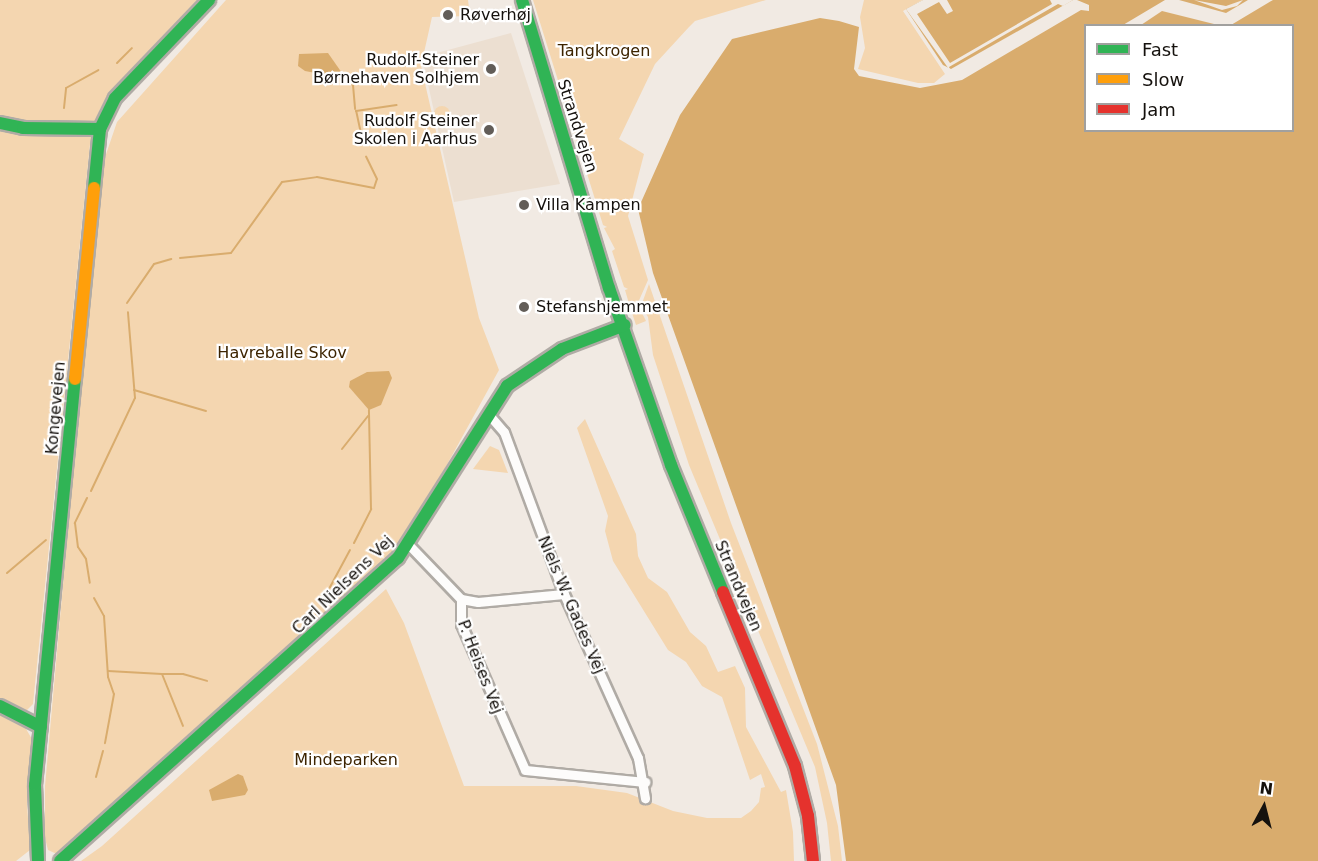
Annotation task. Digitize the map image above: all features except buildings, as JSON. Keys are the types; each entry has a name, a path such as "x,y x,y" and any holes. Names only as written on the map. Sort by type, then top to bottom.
{"street":[{"name":"Kongevejen","path":"40,861 34,803 100,129 115,98 209,0"},
{"name":"Strandvejen","path":"522,0 604,262 617,313 625,326 682,495 795,766 808,816 813,861"},
{"path":"0,123 31,129 100,129"},
{"name":"Carl Nielsens Vej","path":"60,861 332,620 409,545 507,386 535,364 562,349 625,326"},
{"name":"Niels W. Gades Vej","path":"490,416 504,432 564,594 638,758 645,782 645,798"},
{"name":"P. Heises Vej","path":"409,545 461,599 461,624 525,770 645,782"},
{"path":"461,599 478,602 564,594"},
{"path":"0,706 41,727"}],"shaded area":[{"path":"923,0 1073,0 951,69 943,65 906,9"},
{"path":"1077,0 1165,0 1125,24 1084,24 1084,132 1294,132 1294,24 1233,24 1273,0 1318,0 1318,861 846,861 836,785 653,273 638,209 680,115 732,39 820,18 839,21 859,27 854,69 859,76 920,88 962,80 1081,10 1089,11 1089,5"},
{"path":"1179,0 1248,0 1226,13"},
{"path":"1162,11 1214,24 1142,24"},
{"name":"Rudolf Steiner Skolen i Aarhus","path":"511,33 560,184 454,202 422,57"},
{"path":"328,53 342,73 337,77 305,71 298,66 299,54"},
{"path":"389,371 392,378 381,405 369,410 349,387 350,381 367,372"},
{"path":"238,774 243,776 248,790 245,795 212,801 209,790"}],"green space":[{"path":"0,0 200,0 100,109 90,144 33,704 24,713 0,700"},
{"name":"Havreballe Skov","path":"226,0 468,0 470,16 432,17 421,66 479,318 499,370 416,521 390,557 349,598 59,855 48,850 45,838 45,786 100,172 117,122"},
{"name":"Tangkrogen","path":"533,0 766,0 695,21 655,64 619,139 644,154 628,216 648,280 637,305 630,307 625,290 628,289 624,287 612,251 615,249 604,228 607,227 603,225"},
{"path":"864,0 922,0 903,11 945,74 934,83 918,83 858,69 865,48 860,17"},
{"path":"439,106 445,106 450,114 448,120 439,122 434,117 434,111"},
{"path":"649,284 731,523 817,744 838,826 842,861 831,861 827,823 815,767 689,465 653,355 648,317 641,306"},
{"path":"639,307 646,321 636,325 631,310"},
{"name":"Mindeparken","path":"585,419 636,534 638,556 648,578 667,592 690,632 706,646 718,672 735,666 745,688 746,727 781,792 786,790 793,832 794,861 81,861 102,846 386,589 404,623 464,786 576,786 627,793 673,811 707,818 741,818 751,811 759,802 761,788 765,787 761,774 750,780 722,697 702,686 686,662 668,650 613,561 605,531 608,516 577,428"},
{"path":"490,446 499,450 508,473 473,469"},
{"path":"0,711 25,727 33,741 27,803 30,850 16,861 0,861"}],"pier":[{"path":"923,0 947,0 953,11 947,14 939,2 917,14 950,63 1052,4 1050,0 1073,0 1063,6 1058,4 949,67 951,72 906,9"},
{"path":"1194,0 1226,6 1243,0 1237,6 1222,10"}],"waterway":[{"path":"117,63 132,48"},
{"path":"64,108 66,88 98,70"},
{"path":"340,75 353,85 355,109"},
{"path":"363,143 356,111 397,105"},
{"path":"180,258 231,253 282,182 317,177 374,188 377,179 366,156"},
{"path":"127,303 154,264 171,259"},
{"path":"91,491 135,398 128,312"},
{"path":"134,390 206,411"},
{"path":"354,543 371,509 369,410"},
{"path":"342,449 368,416"},
{"path":"87,498 75,523 78,547 86,559 90,583"},
{"path":"7,573 46,540"},
{"path":"322,602 350,550"},
{"path":"94,598 104,616 108,677 114,694 105,743"},
{"path":"310,624 318,610"},
{"path":"108,671 162,674 183,726"},
{"path":"163,674 183,674 207,681"},
{"path":"96,777 103,751"}],"traffic: fast":[{"path":"94,188 100,129 115,98 209,0"},
{"path":"522,0 609,288 671,465 723,592"},
{"path":"0,123 23,128 100,129"},
{"path":"60,861 398,558 507,386 562,349 625,325"},
{"path":"38,860 35,785 75,379"},
{"path":"0,706 41,727"}],"traffic: slow":[{"path":"75,379 94,188"}],"traffic: jam":[{"path":"723,592 795,766 808,816 813,861"}],"place":[{"name":"Røverhøj","path":"448,15"},
{"name":"Rudolf-Steiner Børnehaven Solhjem","path":"491,69"},
{"name":"Rudolf Steiner Skolen i Aarhus","path":"489,130"},
{"name":"Villa Kampen","path":"524,205"},
{"name":"Stefanshjemmet","path":"524,307"}]}
